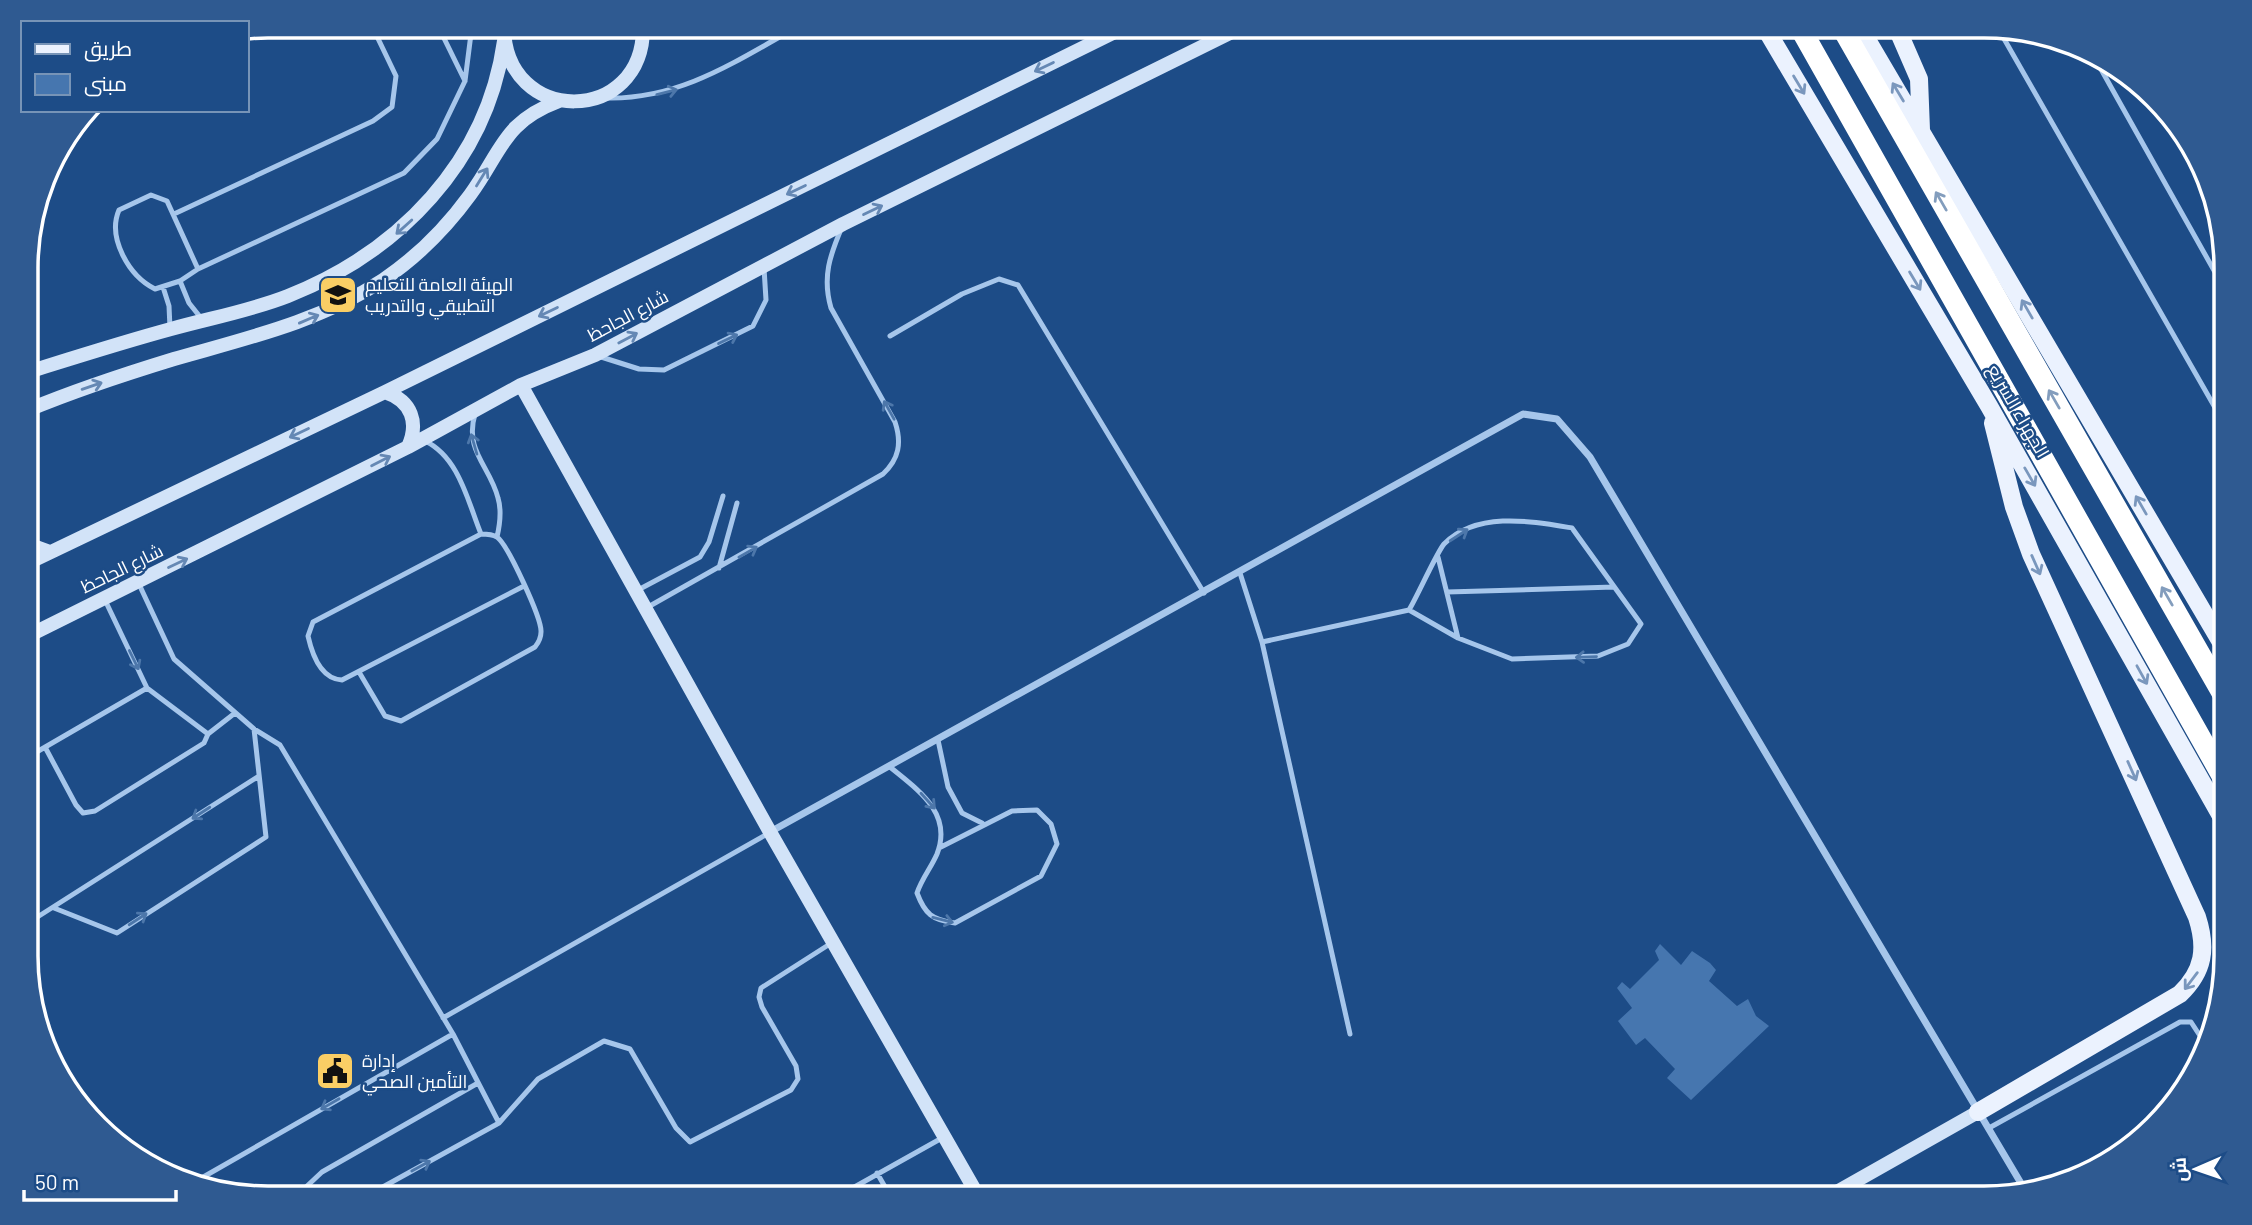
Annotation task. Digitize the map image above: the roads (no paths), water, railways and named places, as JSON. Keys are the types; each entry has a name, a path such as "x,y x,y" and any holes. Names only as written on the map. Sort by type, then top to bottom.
{"highway":[{"name":"الجهراء السريع","path":"1806,38 2213,760"},
{"path":"1847,38 2213,677"}],"main road":[{"name":"الجهراء السريع","path":"1771,38 1989,406 2213,802"},
{"path":"1866,38 2213,629"},
{"path":"1901,38 1919,79 1921,130"},
{"path":"1978,1112 2180,994 2201,967 2204,951 2197,917 2031,554 2014,507 1989,406"}],"street":[{"path":"38,369 267,303 323,281 367,256 412,219 449,176 478,127 495,85 504,38"},
{"path":"506,38 509,58 528,85 559,101 572,102 599,98 629,75 639,59 642,38"},
{"path":"38,557 386,392 1103,38"},
{"name":"شارع الجاحظ","path":"38,631 408,447 521,385 595,355 843,225 1220,38"},
{"path":"38,406 129,373 297,323 357,296 411,259 433,239 472,192 513,127 534,111 559,101"},
{"path":"521,385 770,832 973,1186"},
{"path":"386,392 396,396 411,413 413,436 408,447"},
{"path":"770,832 1523,414 1557,419 1590,457 2021,1183"},
{"path":"38,548 50,552"},
{"path":"1847,1186 1978,1112"}],"lane":[{"path":"174,214 373,121 392,107 396,76 378,38"},
{"path":"444,38 465,81"},
{"path":"198,269 167,201 151,195 119,210 114,221 115,236 133,274 155,289 180,281 198,269 404,173 437,139 465,81 470,38"},
{"path":"599,98 641,97 682,88 702,80 777,38"},
{"path":"2004,39 2213,404"},
{"path":"2102,71 2213,269"},
{"path":"645,609 883,474 897,456 899,433 895,422 831,308 827,295 827,268 843,225"},
{"path":"595,355 639,369 664,370 753,326 766,300 764,266"},
{"path":"890,336 962,294 999,279 1018,285 1204,593"},
{"path":"180,281 188,303 203,320"},
{"path":"163,287 169,306 170,329"},
{"path":"359,672 385,716 395,721 406,720 538,643 541,628 524,586 497,537 500,517 498,495 477,454 471,429 476,410"},
{"path":"421,440 436,446 452,466 481,534"},
{"path":"635,591 700,557 709,542 723,496"},
{"path":"719,568 737,503"},
{"path":"1262,642 1409,610 1458,638 1512,659 1598,656 1628,645 1641,624 1572,528 1544,523 1479,521 1443,545 1409,610"},
{"path":"497,537 481,534 313,622 308,631 309,641 326,676 342,680 524,586"},
{"path":"1438,557 1458,638"},
{"path":"1240,573 1262,642 1350,1034"},
{"path":"138,582 174,659 254,729 280,745 453,1034 499,1123"},
{"path":"1447,592 1614,587"},
{"path":"104,598 147,688 208,734"},
{"path":"38,751 147,688"},
{"path":"45,747 83,813 94,811 204,743 208,734 236,713"},
{"path":"54,908 117,933 266,837 254,729"},
{"path":"938,740 948,787 962,813 982,823"},
{"path":"890,767 928,799 937,811 943,836 917,893 925,913 939,921 955,923 1041,876 1057,844 1051,824 1037,810 1012,811 982,823 939,848"},
{"path":"38,917 259,776"},
{"path":"443,1018 770,832"},
{"path":"385,1186 499,1123 538,1079 604,1041 629,1049 676,1128 690,1142 791,1090 798,1079 796,1066 762,1007 759,997 761,988 834,942"},
{"path":"1989,1128 2180,1022 2191,1022 2199,1035"},
{"path":"203,1177 453,1034"},
{"path":"307,1186 322,1172 478,1083"},
{"path":"855,1186 945,1136"},
{"path":"877,1173 884,1186"}],"place":[{"name":"الهيئة العامة للتعليم التطبيقي والتدريب","path":"338,295"},
{"name":"إدارة التأمين الصحي","path":"335,1071"}]}
